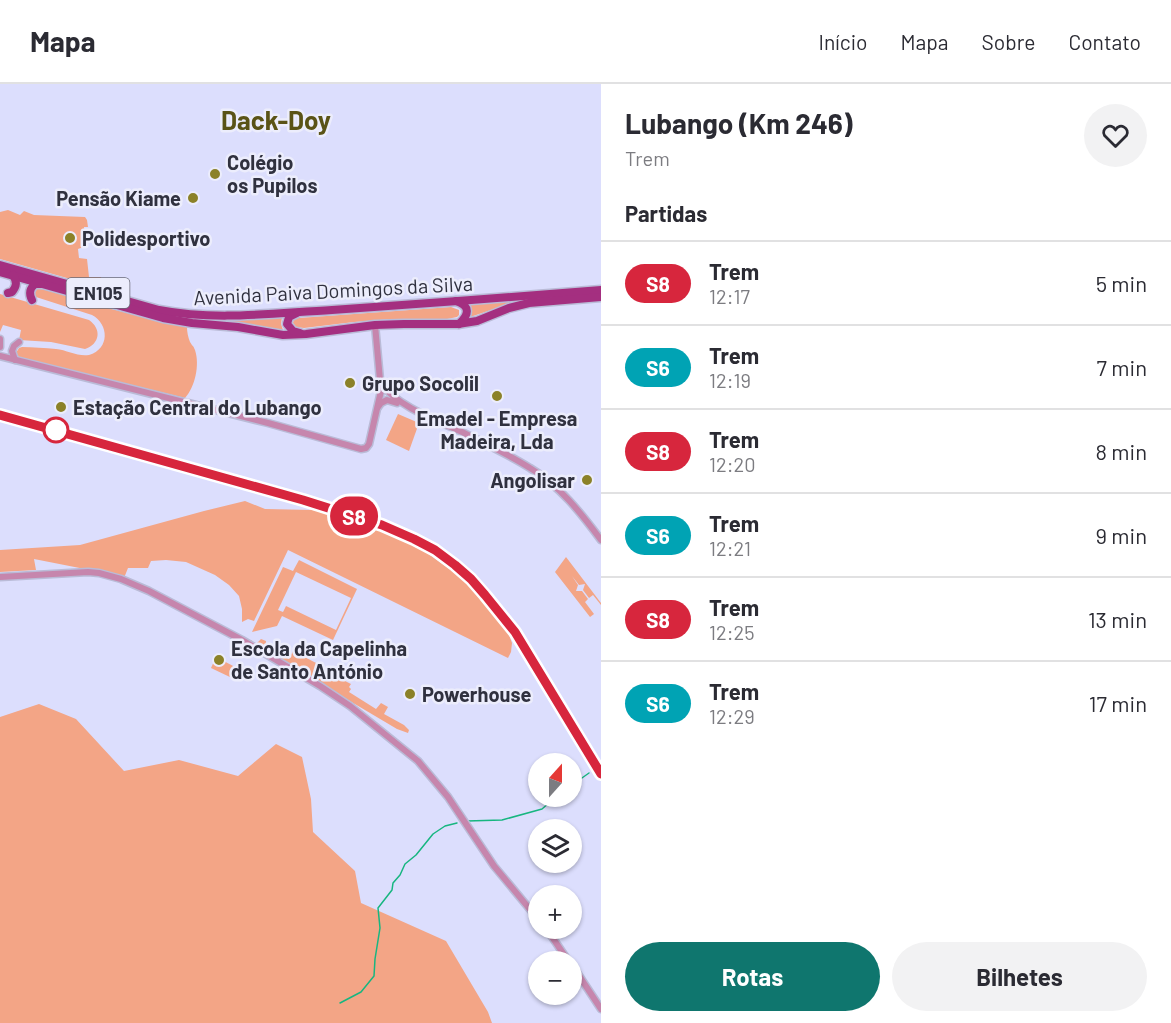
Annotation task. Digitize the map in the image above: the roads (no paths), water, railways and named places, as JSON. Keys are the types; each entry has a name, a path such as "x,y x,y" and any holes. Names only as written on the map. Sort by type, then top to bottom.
{"main road":[{"name":"Avenida Paiva Domingos da Silva","path":"0,265 159,310 221,316 601,290"},
{"name":"Avenida Paiva Domingos da Silva","path":"0,272 180,321 231,326 283,335 375,325 458,324 477,321 521,305 601,297"},
{"path":"8,293 12,292 16,285 13,275"},
{"path":"32,300 30,293 33,286 44,284"},
{"path":"454,301 462,303 466,309 465,318 458,324"},
{"path":"304,311 289,317 287,324 293,331 306,334"}],"street":[{"path":"0,356 361,449 366,448 369,444 381,391 375,325"},
{"path":"0,339 0,347"},
{"path":"15,360 12,351 19,342"},
{"path":"380,381 391,396 409,407 532,469 557,489 601,540"},
{"path":"378,407 387,400 409,407"},
{"path":"0,577 88,572 121,579 218,627 320,686 350,706 418,760 494,866 528,907"},
{"path":"582,981 601,1010"}],"waterway":[{"path":"582,778 589,773"},
{"path":"467,821 502,820 544,807"},
{"path":"340,1003 361,992 374,976 380,928 378,908 392,890 393,883 405,864 416,855 433,834 445,826 457,823"}],"railway":[{"path":"0,415 316,504 376,524 426,546 470,578 496,607 542,675 601,774"}],"train":[{"name":"S8","path":"0,415 303,500 382,525 435,550 471,579 515,632 601,774"}],"place":[{"name":"Colégio os Pupilos","path":"215,174"},
{"name":"Pensão Kiame","path":"193,198"},
{"name":"Polidesportivo","path":"70,238"},
{"name":"Grupo Socolil","path":"350,383"},
{"name":"Emadel - Empresa Madeira, Lda","path":"497,396"},
{"name":"Estação Central do Lubango","path":"61,407"},
{"name":"Angolisar","path":"587,480"},
{"name":"Escola da Capelinha de Santo António","path":"219,660"},
{"name":"Powerhouse","path":"410,694"}],"district":[{"name":"Dack-Doy","path":"276,119"}]}
